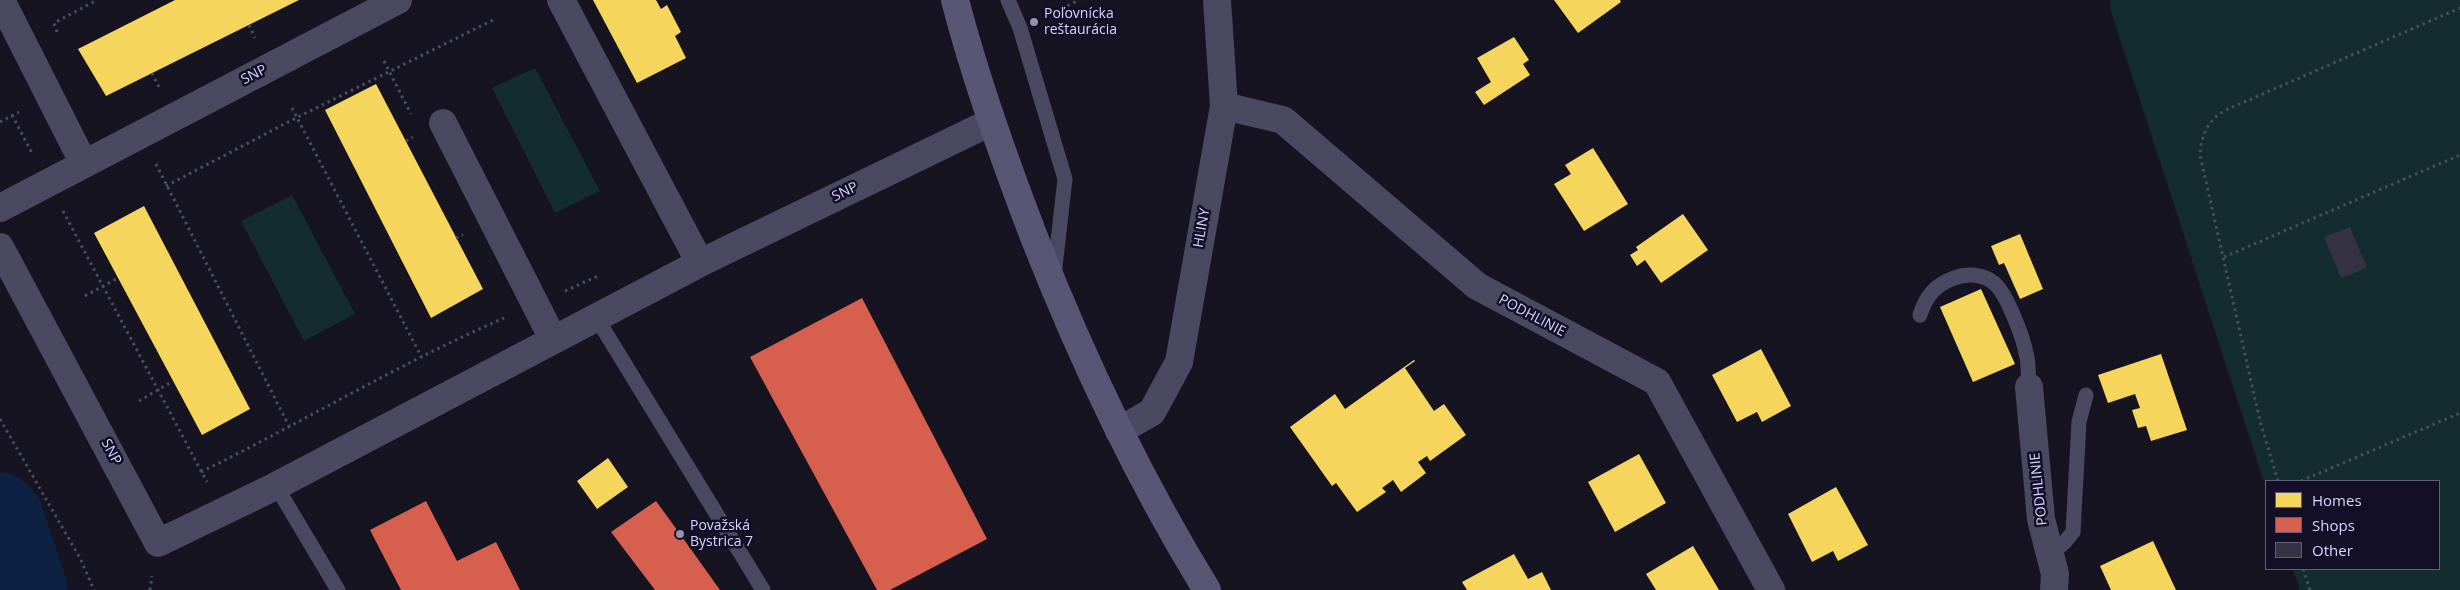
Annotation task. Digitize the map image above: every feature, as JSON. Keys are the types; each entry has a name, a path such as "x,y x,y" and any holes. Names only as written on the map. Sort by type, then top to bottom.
{"main road":[{"path":"955,0 991,122 1053,285 1119,431 1207,590"}],"street":[{"path":"1,0 84,164"},
{"name":"SNP","path":"0,208 398,0"},
{"path":"561,0 700,263"},
{"name":"HLINY","path":"1119,431 1152,412 1178,362 1224,106 1217,0"},
{"name":"PODHLINIE","path":"1224,106 1282,120 1477,286 1657,382 1771,590"},
{"name":"SNP","path":"0,247 158,543 276,486 700,263 991,122"},
{"path":"443,124 537,304 553,339"},
{"name":"PODHLINIE","path":"2029,387 2041,519 2055,574 2054,590"}],"lane":[{"path":"1008,0 1020,28 1065,179 1053,285"},
{"path":"1920,315 1925,298 1940,283 1959,276 1980,275 1995,284 2016,321 2027,354 2029,387"},
{"path":"596,317 763,590"},
{"path":"2049,555 2064,544 2073,532 2079,422 2086,395"},
{"path":"276,486 338,590"}],"path":[{"path":"60,40 54,23 97,0"},
{"path":"1043,18 1079,0"},
{"path":"2278,480 2260,421 2200,155 2200,142 2211,121 2228,109 2460,8"},
{"path":"166,186 296,118 493,20"},
{"path":"292,108 422,358"},
{"path":"12,115 223,511"},
{"path":"141,134 290,428"},
{"path":"2224,257 2460,156"},
{"path":"201,472 290,428 450,342 607,272"},
{"path":"85,296 118,278"},
{"path":"139,402 173,381"},
{"path":"2303,480 2460,412"},
{"path":"0,419 81,560 94,590"},
{"path":"2303,570 2310,590"}],"green space":[{"path":"2110,0 2460,0 2460,590 2300,590 2293,570 2440,570 2440,480 2265,480 2265,485 2110,8"},
{"path":"535,68 600,191 555,213 492,88"},
{"path":"292,195 355,314 304,341 241,221"}],"building: Homes":[{"path":"175,0 299,0 106,96 78,49"},
{"path":"593,0 656,0 661,9 667,5 681,32 675,36 686,58 637,83"},
{"path":"1554,0 1620,0 1621,2 1578,33"},
{"path":"1514,37 1529,60 1523,64 1530,75 1484,105 1475,92 1491,82 1477,58"},
{"path":"376,84 483,289 431,318 325,110"},
{"path":"1593,148 1628,204 1584,231 1554,184 1571,174 1565,165"},
{"path":"144,206 250,409 202,435 94,233"},
{"path":"1683,214 1708,250 1661,283 1645,260 1637,266 1630,255 1638,250 1636,247"},
{"path":"2020,234 2043,289 2020,299 2004,263 1999,265 1991,246"},
{"path":"1981,289 2015,364 1973,382 1940,307"},
{"path":"1761,349 1791,406 1762,422 1757,412 1737,422 1712,375"},
{"path":"2161,354 2187,430 2151,441 2146,426 2138,428 2132,410 2140,408 2135,394 2108,403 2098,375"},
{"path":"1414,360 1405,368 1434,411 1444,404 1466,435 1430,461 1427,456 1418,462 1426,473 1401,492 1393,480 1382,488 1386,492 1357,512 1336,483 1332,486 1290,427 1335,394 1345,409"},
{"path":"1639,454 1666,503 1615,532 1588,482"},
{"path":"608,458 628,487 597,509 577,481"},
{"path":"1836,487 1868,545 1838,561 1833,551 1812,562 1788,514"},
{"path":"2153,541 2176,590 2111,590 2100,566"},
{"path":"1693,546 1719,590 1656,590 1646,574"},
{"path":"1514,554 1528,579 1542,572 1551,590 1467,590 1462,582"}],"building: Shops":[{"path":"862,298 987,539 890,590 877,590 750,357"},
{"path":"426,501 457,561 496,542 520,590 401,590 370,530"},
{"path":"656,501 720,590 655,590 611,532"}],"building: Other":[{"path":"2350,227 2367,268 2341,278 2324,237"}],"waterway":[{"path":"0,506 9,515 34,590"}],"place":[{"name":"Poľovnícka reštaurácia","path":"1034,22"},
{"name":"Považská Bystrica 7","path":"680,534"}]}
